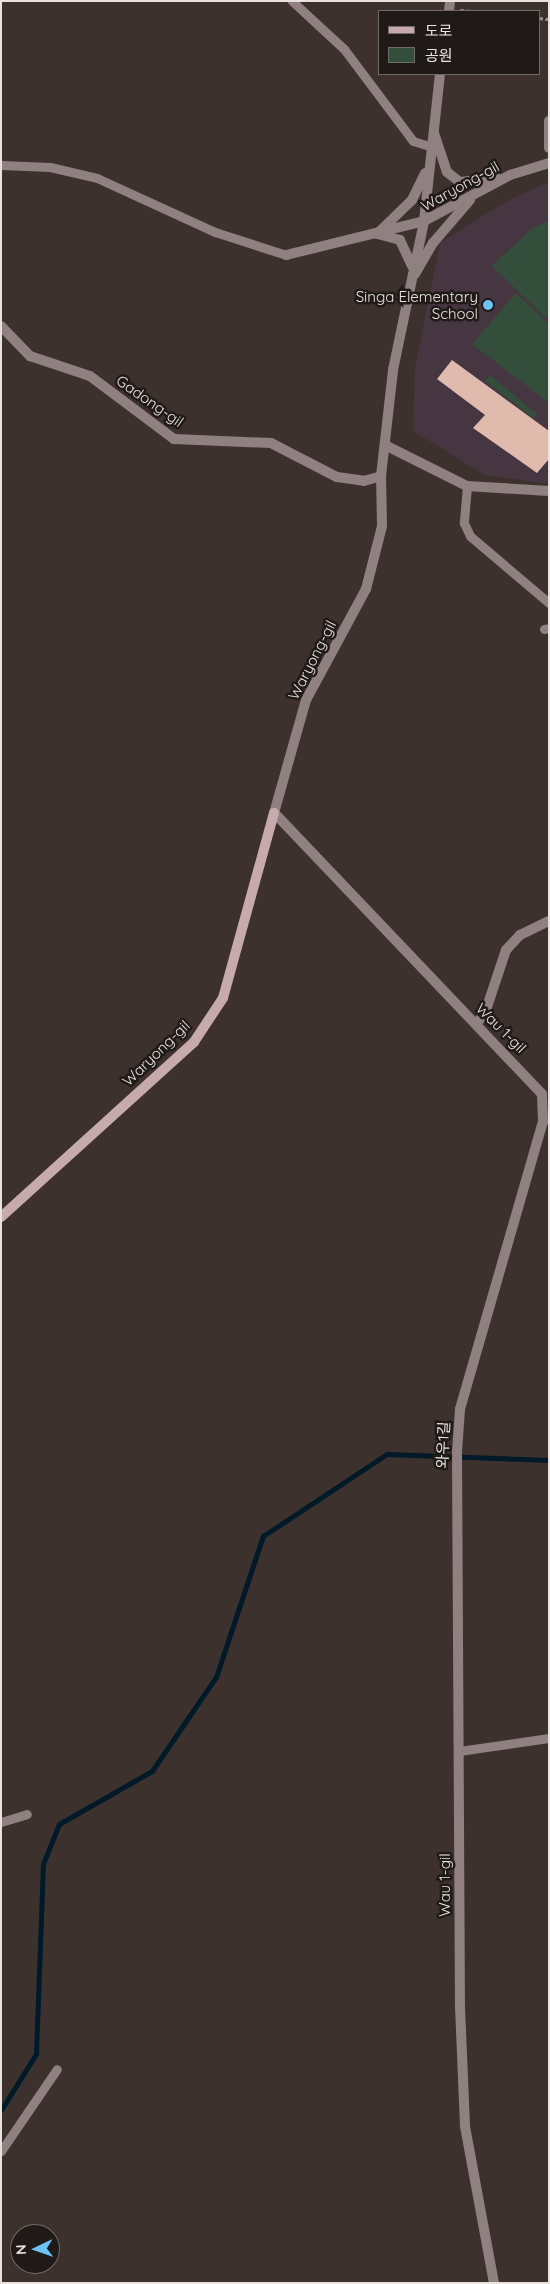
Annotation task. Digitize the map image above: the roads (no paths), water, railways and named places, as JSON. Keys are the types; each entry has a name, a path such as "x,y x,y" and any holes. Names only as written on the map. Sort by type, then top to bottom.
{"street":[{"path":"286,255 424,221 429,146 440,75"},
{"path":"549,121 549,148"},
{"path":"433,127 448,172 460,182 479,183 510,175"},
{"name":"Waryong-gil","path":"1,1217 194,1042 223,998 306,700 366,590 382,526 381,476 392,370 424,221 510,175 549,163"},
{"path":"377,234 412,200 428,168"},
{"path":"409,284 433,244 472,197"},
{"path":"377,234 400,240 410,254 412,272"},
{"name":"Gadong-gil","path":"1,326 30,356 90,376 174,439 271,443 337,477 364,481 381,476"},
{"path":"384,446 467,486 549,491"},
{"name":"Wau 1-gil","path":"274,813 542,1094 542,1122 460,1409"},
{"path":"476,1024 485,1013 506,950 520,935 549,921"},
{"name":"와우1길","path":"456,1483 460,1409"},
{"name":"Wau 1-gil","path":"456,1483 465,2126 494,2283"}],"lane":[{"path":"292,1 344,50 413,141 429,146"},
{"path":"1,165 50,167 97,178 215,232 286,255"},
{"path":"467,486 464,523 470,536 549,603"},
{"path":"459,1751 549,1738"},
{"path":"1,1822 26,1814"},
{"path":"1,2151 57,2069"}],"waterway":[{"path":"1,2110 36,2054 43,1864 59,1824 152,1771 216,1677 263,1536 387,1454 549,1460"}],"place":[{"name":"Singa Elementary School","path":"488,305"}]}
